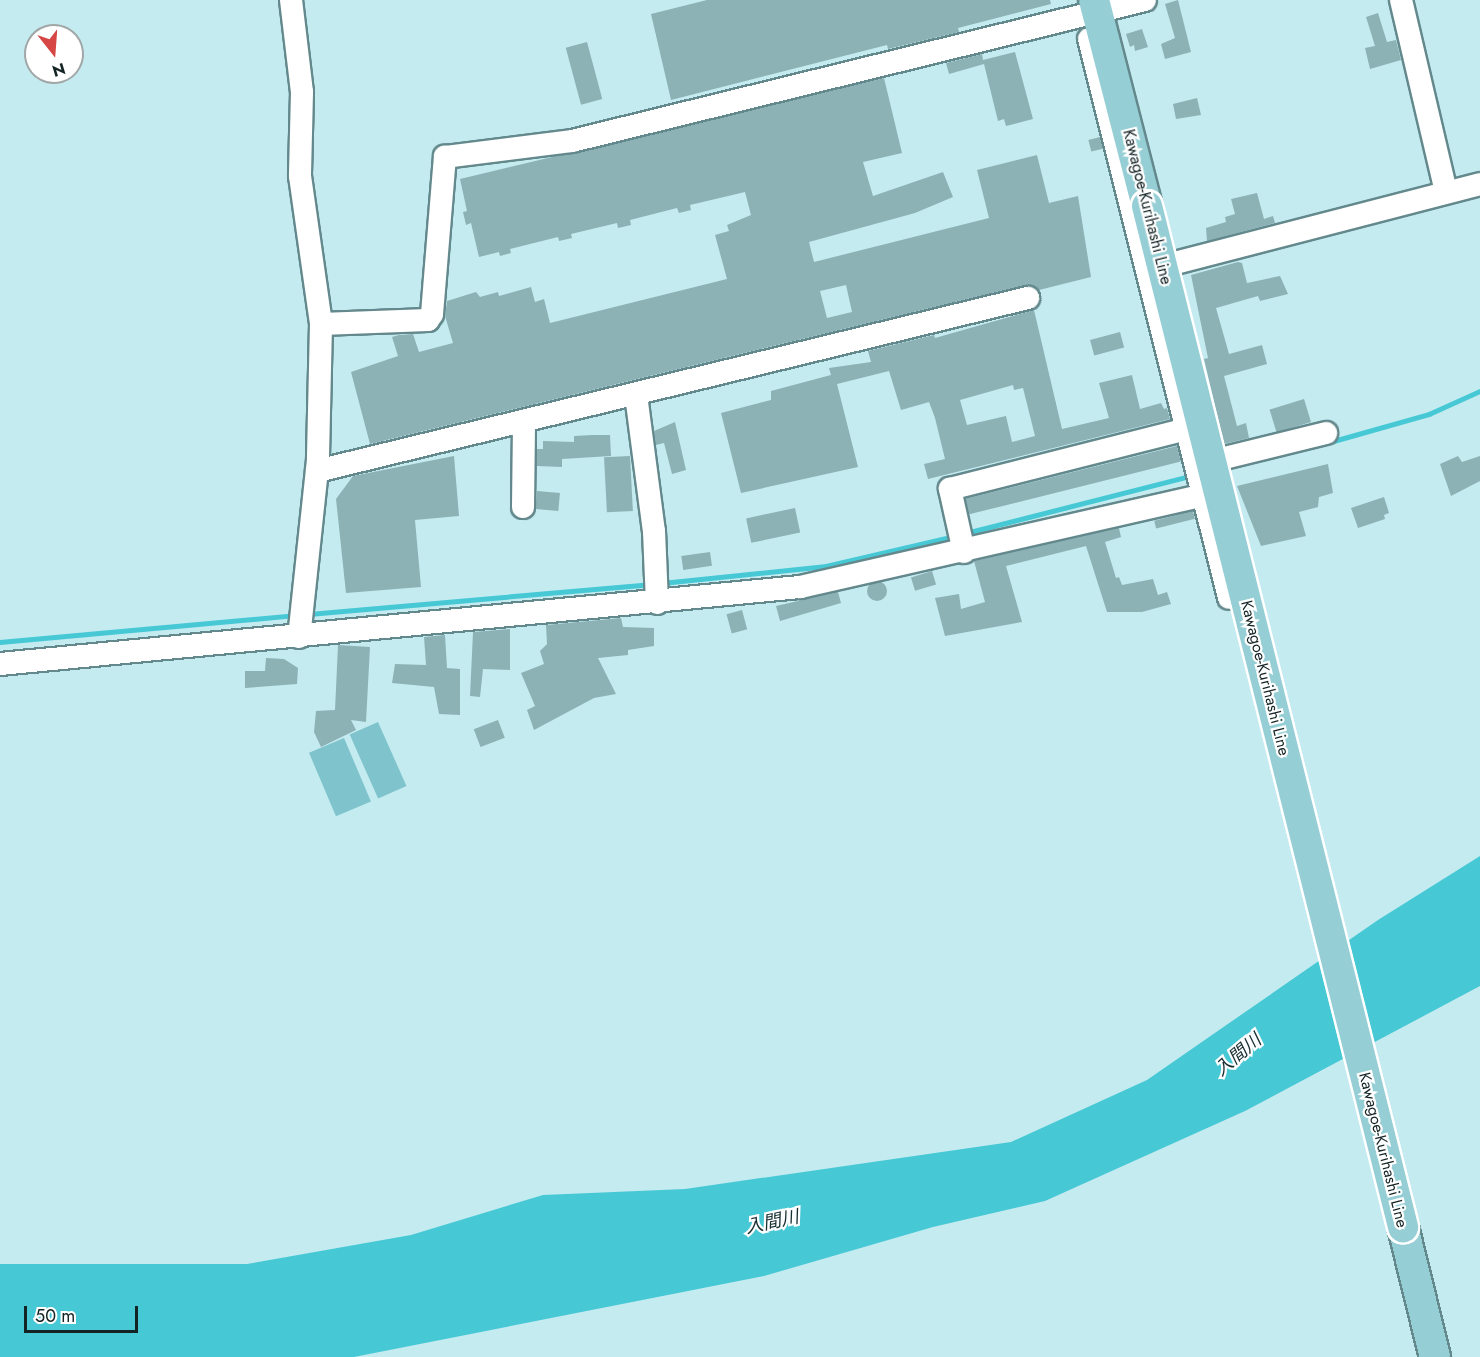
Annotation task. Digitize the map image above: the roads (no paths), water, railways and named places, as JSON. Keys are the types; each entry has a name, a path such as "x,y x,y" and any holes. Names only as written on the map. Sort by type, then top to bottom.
{"main road":[{"name":"Kawagoe-Kurihashi Line","path":"1096,6 1435,1357"}],"street":[{"path":"291,0 302,92 300,176 321,324 317,471 299,637"},
{"path":"321,324 428,320 432,314 445,157 572,141 1096,6 1145,0"},
{"path":"1401,0 1446,192"},
{"path":"1096,6 1116,33 1196,353 1193,368 1177,394"},
{"path":"1096,6 1088,34 1229,598"},
{"path":"1174,263 1480,184"},
{"path":"317,471 1028,298"},
{"path":"636,394 654,531 657,603"},
{"path":"523,507 524,422"},
{"path":"964,552 950,489 1187,429"},
{"path":"1196,465 1326,433"},
{"path":"0,664 657,603 800,587 964,552 1204,495"}],"water":[{"name":"入間川","path":"1480,856 1480,986 1245,1111 1045,1201 933,1227 764,1276 354,1357 0,1357 0,1264 247,1264 411,1235 543,1195 685,1189 1011,1142 1147,1080 1378,920"}],"waterway":[{"path":"1330,442 1429,414 1480,391"},
{"path":"966,533 1190,476"},
{"path":"662,583 826,566 955,536"},
{"path":"309,614 650,584"},
{"path":"0,642 295,615"}]}
